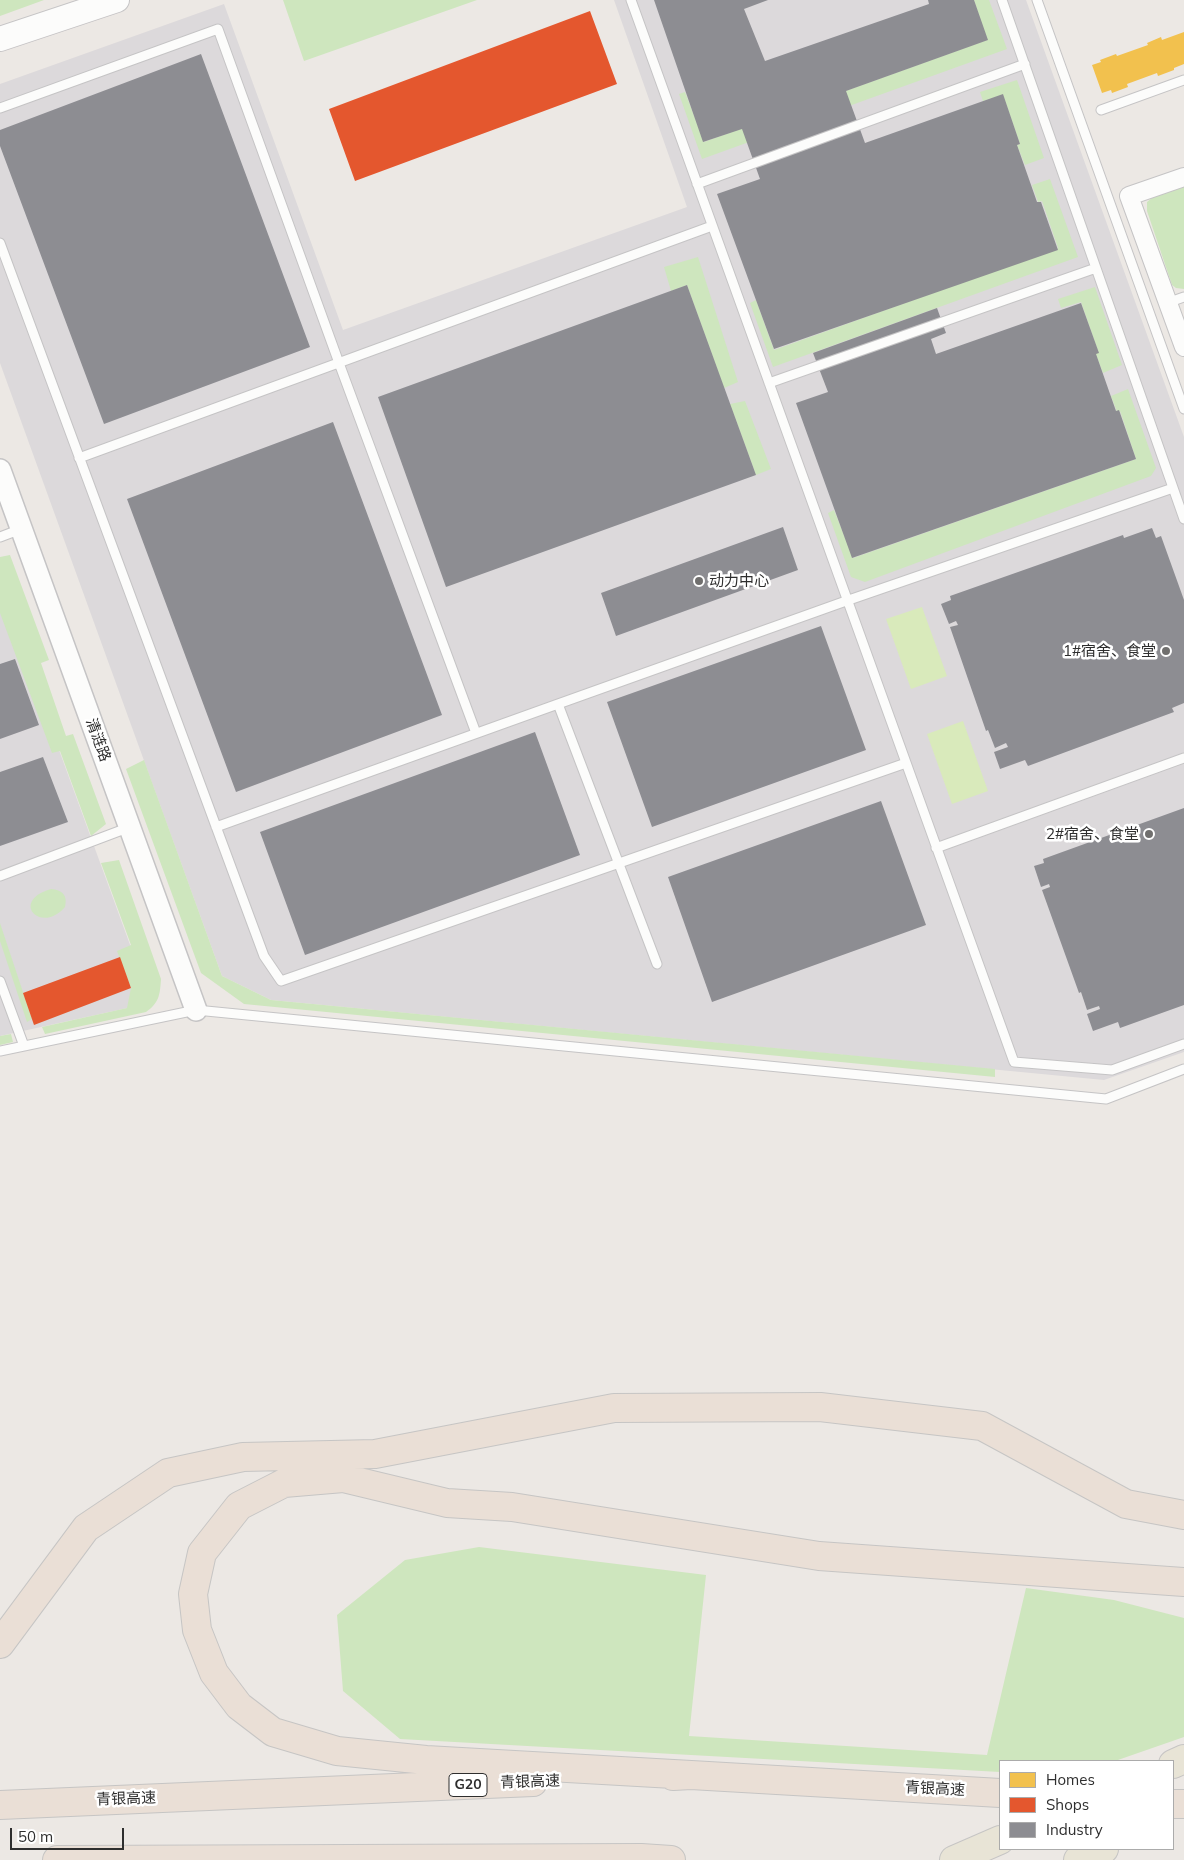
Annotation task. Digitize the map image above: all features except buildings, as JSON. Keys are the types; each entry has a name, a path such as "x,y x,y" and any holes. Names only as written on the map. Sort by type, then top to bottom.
{"highway":[{"path":"0,1644 86,1528 168,1473 243,1457 375,1454 614,1408 820,1407 982,1426 1126,1504 1184,1515"},
{"path":"691,1775 426,1760 337,1751 273,1732 239,1706 214,1673 197,1630 193,1594 202,1553 239,1506 284,1483 343,1478 447,1503 512,1507 819,1556 1179,1584"},
{"name":"青银高速","path":"0,1805 691,1775 999,1793"},
{"path":"57,1860 621,1858 671,1860"}],"main road":[{"path":"0,40 117,0"},
{"path":"954,1860 999,1840"},
{"path":"1078,1860 1102,1850"}],"street":[{"path":"1184,177 1129,196 1184,347"},
{"name":"清涟路","path":"0,470 196,1010"}],"lane":[{"path":"631,0 846,601 1014,1062 1112,1070 1184,1044"},
{"path":"1002,0 1184,519"},
{"path":"1037,0 1184,410"},
{"path":"0,108 218,29 476,733"},
{"path":"697,184 1025,64"},
{"path":"1102,110 1184,80"},
{"path":"79,458 712,226"},
{"path":"0,243 264,956 281,981 906,763"},
{"path":"769,383 1096,268"},
{"path":"1167,303 1184,297"},
{"path":"216,827 846,601 1173,488"},
{"path":"0,536 21,529"},
{"path":"558,704 657,964"},
{"path":"936,848 1184,758"},
{"path":"0,876 130,827"},
{"path":"0,981 24,1046"},
{"path":"0,1051 196,1010 1106,1099 1184,1069"}],"shaded area":[{"path":"614,0 1026,0 1184,437 1184,1052 1104,1080 271,1000 222,976 0,363 0,84 224,4 343,330 687,207"},
{"path":"0,588 145,986 132,1007 0,1036"}],"green space":[{"path":"0,0 44,0 0,16"},
{"path":"283,0 477,0 304,61"},
{"path":"974,0 989,0 1007,49 702,159 679,94 685,92 704,142 987,40"},
{"path":"1017,80 1044,158 1025,165 1017,145 1020,144 1003,95 983,101 980,92"},
{"path":"1050,179 1078,257 773,367 750,303 756,300 774,350 1058,248 1042,201 1038,202 1032,185"},
{"path":"1184,186 1184,289 1176,288 1172,285 1147,211 1147,202 1153,197"},
{"path":"698,257 738,382 724,388 687,285 671,291 664,267"},
{"path":"1095,287 1122,365 1103,373 1095,352 1098,351 1081,302 1061,308 1058,299"},
{"path":"1128,389 1156,468 1151,476 865,582 851,577 828,513 834,510 853,558 1136,459 1120,411 1117,412 1111,396"},
{"path":"745,401 771,469 756,475 730,404"},
{"path":"10,555 49,660 41,663 66,736 73,734 106,824 91,836 60,751 52,753 0,613 0,557"},
{"path":"922,607 947,676 911,689 886,619"},
{"path":"963,721 988,791 952,804 927,734"},
{"path":"144,760 222,976 271,1000 995,1069 995,1077 244,1004 201,973 126,769"},
{"path":"119,860 161,979 158,998 154,1005 146,1012 45,1034 42,1027 127,1008 131,988 117,951 131,945 101,863"},
{"path":"51,889 65,896 65,907 56,915 47,918 39,917 33,913 32,901 39,894"},
{"path":"0,923 32,1019 27,1022 0,941"},
{"path":"11,1034 13,1042 0,1045 0,1036"},
{"path":"479,1547 706,1575 689,1736 987,1755 1026,1588 1114,1600 1184,1618 1184,1737 1118,1760 999,1760 999,1772 400,1739 343,1691 337,1615 405,1560"}],"place":[{"name":"动力中心","path":"699,581"},
{"name":"1#宿舍、食堂","path":"1166,651"},
{"name":"2#宿舍、食堂","path":"1149,834"}]}
